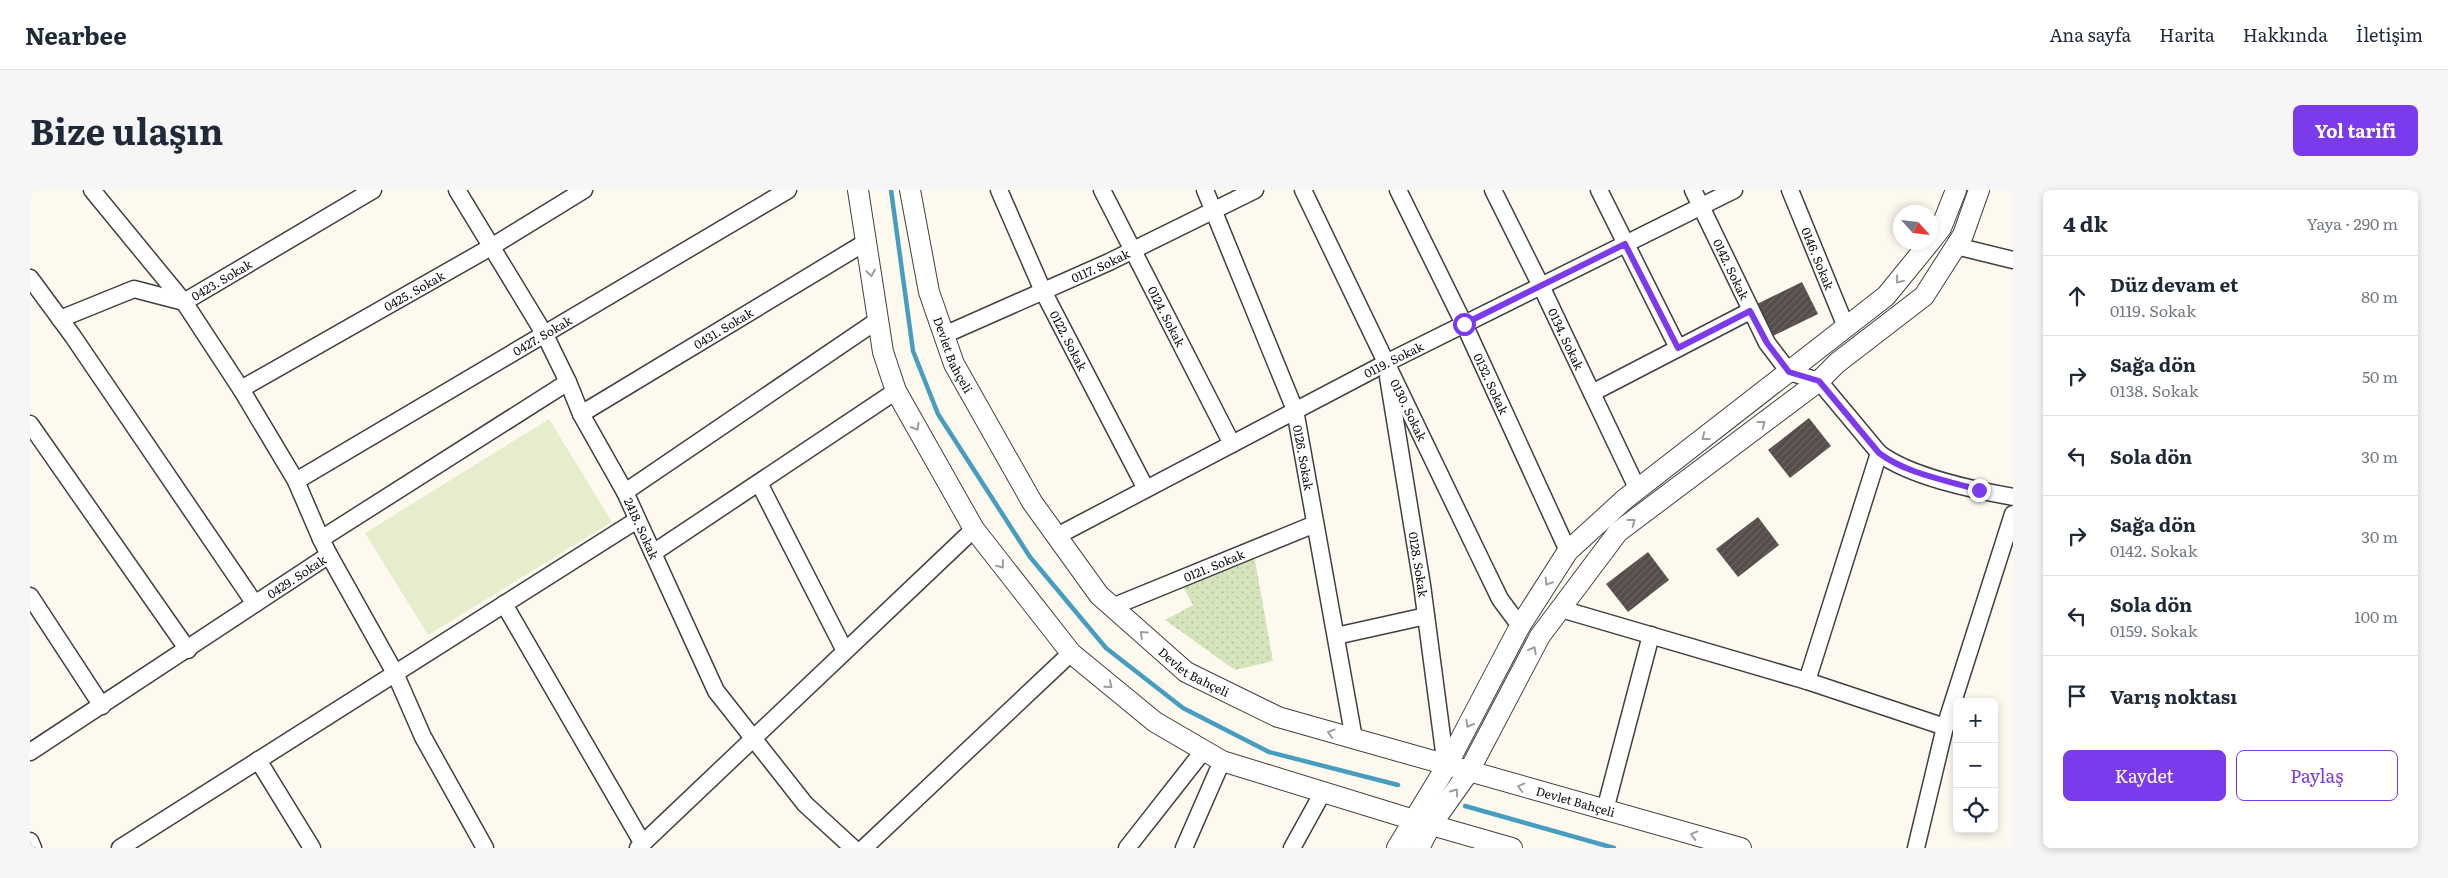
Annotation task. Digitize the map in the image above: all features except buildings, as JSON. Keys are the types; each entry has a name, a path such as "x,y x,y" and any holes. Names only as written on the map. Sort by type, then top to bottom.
{"street":[{"path":"92,190 184,302 241,389 296,481 322,539"},
{"name":"0423. Sokak","path":"60,319 134,289 184,302 373,190"},
{"name":"2418. Sokak","path":"457,190 545,335 581,414 625,492 716,691 805,804 853,848"},
{"name":"0425. Sokak","path":"241,389 491,247 584,190"},
{"name":"0427. Sokak","path":"296,481 788,190"},
{"path":"858,190 884,352 896,391 974,529 1071,653 1155,722 1222,761 1491,845 1512,848"},
{"name":"Devlet Bahçeli","path":"910,190 929,292 954,364 1032,502 1099,595 1186,672 1278,717 1468,773 1741,848"},
{"name":"0122. Sokak","path":"999,190 1043,291 1146,489"},
{"name":"0124. Sokak","path":"1102,190 1232,444"},
{"name":"0126. Sokak","path":"1205,190 1215,210 1295,410 1354,740"},
{"name":"0117. Sokak","path":"944,334 1132,250 1254,190"},
{"name":"0130. Sokak","path":"1303,190 1496,591 1520,626"},
{"name":"0132. Sokak","path":"1398,190 1464,324 1568,551"},
{"name":"0134. Sokak","path":"1493,190 1638,490"},
{"path":"1599,190 1678,348"},
{"name":"0142. Sokak","path":"1693,190 1750,311 1767,343 1789,372"},
{"name":"0119. Sokak","path":"1057,536 1386,363 1734,190"},
{"name":"0146. Sokak","path":"1790,190 1846,327"},
{"path":"1938,232 1956,190"},
{"path":"1396,848 1423,823 1468,773 1540,636 1618,532 1819,381 1837,363 1924,296 1962,235 1979,190"},
{"name":"0431. Sokak","path":"581,414 866,242"},
{"path":"1956,246 2013,260"},
{"path":"1420,848 1423,823 1446,766 1520,626 1568,551 1638,490 1886,296 1923,250"},
{"path":"30,278 255,604"},
{"path":"1592,393 1750,311"},
{"path":"625,492 878,320"},
{"name":"0128. Sokak","path":"1386,363 1426,616 1446,766"},
{"path":"1789,372 1819,381 1879,453 1903,468 1979,490 2013,497"},
{"name":"0429. Sokak","path":"30,752 188,650 329,554 322,539 568,382"},
{"path":"653,553 896,391"},
{"path":"30,424 188,650"},
{"path":"1806,682 1879,453"},
{"path":"759,483 845,651"},
{"path":"1916,848 1945,727 2013,514"},
{"path":"120,848 637,520"},
{"name":"0121. Sokak","path":"1112,606 1316,524"},
{"path":"504,604 641,846 974,529"},
{"path":"329,554 395,673 423,736 484,848"},
{"path":"30,596 102,706"},
{"path":"1561,609 1806,682 1945,727"},
{"path":"1336,636 1426,616"},
{"path":"1605,810 1651,635"},
{"path":"864,848 1071,653"},
{"path":"1127,848 1204,750"},
{"path":"258,760 312,848"},
{"path":"1184,848 1222,761"},
{"path":"1292,848 1324,792"},
{"path":"30,842 33,848"}],"green space":[{"path":"549,419 612,522 428,635 365,533"},
{"path":"1254,555 1273,661 1235,670 1165,620 1193,605 1182,585"}],"waterway":[{"path":"891,190 913,351 938,414 1030,557 1106,648 1183,708 1269,752 1398,785"},
{"path":"1465,806 1614,848"}],"route":[{"path":"1464,324 1625,244 1678,348 1750,311 1767,343 1789,372 1819,381 1879,453 1903,468 1979,490"}]}
